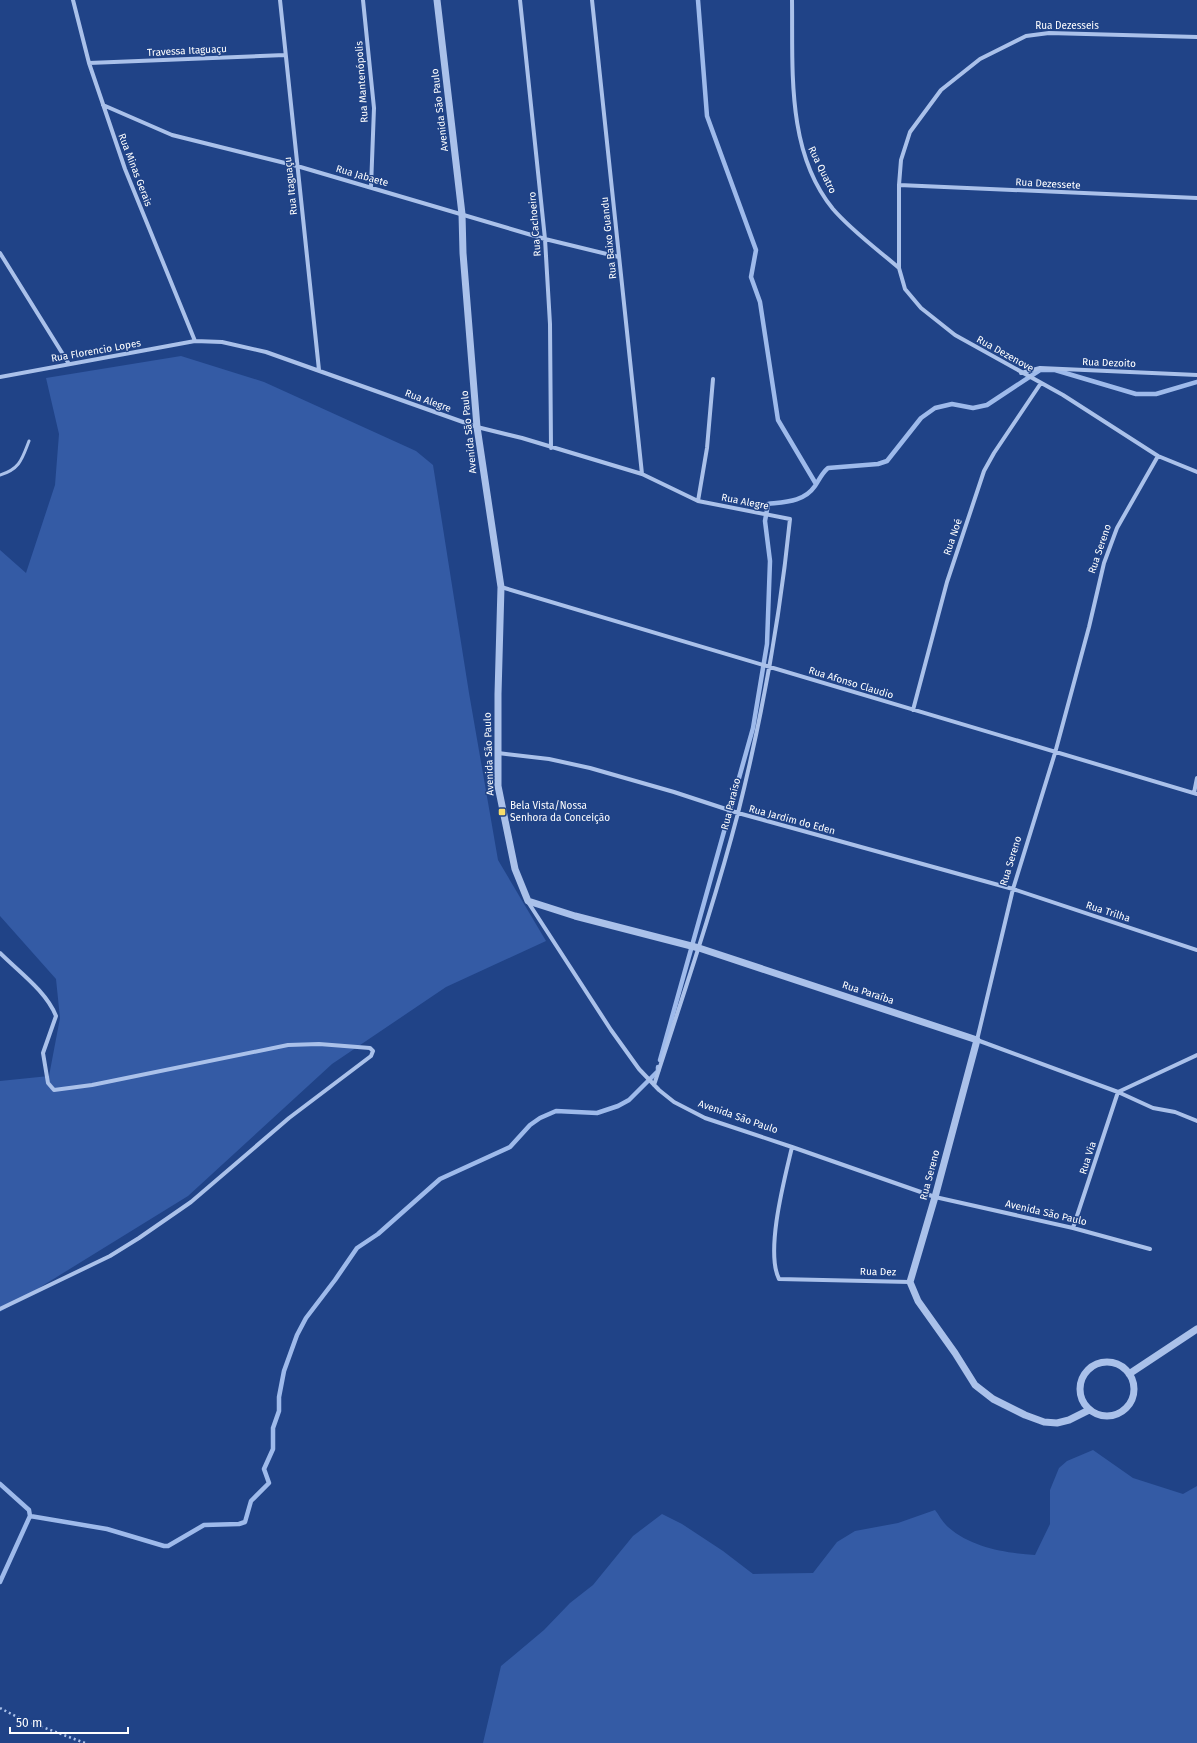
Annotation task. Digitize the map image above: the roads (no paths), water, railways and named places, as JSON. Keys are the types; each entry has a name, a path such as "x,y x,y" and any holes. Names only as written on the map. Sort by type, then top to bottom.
{"street":[{"name":"Rua Minas Gerais","path":"73,0 90,64 125,169 195,341"},
{"name":"Rua Itaguaçu","path":"280,0 319,370"},
{"name":"Rua Mantenópolis","path":"363,0 374,108 371,187"},
{"name":"Avenida São Paulo","path":"437,0 462,214 463,253 477,427 501,587 497,753 498,786 502,812 515,869 528,901 611,1030 639,1069 654,1085 674,1102 705,1118 935,1197 1073,1228 1150,1249"},
{"name":"Rua Cachoeiro","path":"520,0 545,239 550,324 551,448"},
{"name":"Rua Baixo Guandu","path":"592,0 642,474"},
{"name":"Rua Quatro","path":"792,0 794,93 798,128 807,160 832,208 899,268"},
{"name":"Rua Dezesseis","path":"899,185 901,160 910,132 933,100 956,78 980,59 1001,47 1026,36 1049,33 1197,37"},
{"name":"Travessa Itaguaçu","path":"90,64 285,55"},
{"name":"Rua Jabaete","path":"103,105 172,135 297,166 545,239 619,257"},
{"name":"Rua Dezenove","path":"899,185 899,268 905,288 921,308 955,335 1020,373 1087,409 1158,456 1197,472"},
{"name":"Rua Dezessete","path":"899,185 1197,198"},
{"path":"0,253 69,364"},
{"name":"Rua Alegre","path":"195,341 209,340 266,352 477,427 522,438 551,448 642,474 698,501 790,519"},
{"name":"Rua Florencio Lopes","path":"0,377 195,341"},
{"name":"Rua Dezoito","path":"1020,373 1040,368 1197,375"},
{"path":"698,501 707,448 713,379"},
{"name":"Rua Noé","path":"913,710 946,582 984,471 1041,383"},
{"name":"Rua Sereno","path":"910,1282 935,1197 977,1040 1013,889 1054,752 1089,627 1104,563 1111,540 1122,517 1158,456"},
{"name":"Rua Paraíso","path":"654,1085 699,948 738,813 770,668 785,568 790,519"},
{"name":"Rua Afonso Claudio","path":"501,587 1195,793"},
{"name":"Rua Jardim do Eden","path":"497,753 549,759 590,768 674,792 738,813 1013,889"},
{"path":"1195,793 1197,778"},
{"name":"Rua Trilha","path":"1013,889 1197,950"},
{"name":"Rua Paraíba","path":"528,901 576,916 699,948 977,1040 1118,1092 1153,1108 1175,1112 1197,1121"},
{"path":"0,953 28,979 53,1009 56,1016 43,1053 48,1083 54,1090 92,1085 288,1045 319,1044 370,1048 373,1051 371,1056 289,1118 190,1202 168,1218 110,1256 0,1309"},
{"path":"1118,1092 1197,1055"},
{"name":"Rua Via","path":"1073,1228 1118,1092"},
{"name":"Rua Dez","path":"792,1147 780,1196 777,1220 775,1247 779,1279 910,1282 918,1301 955,1354 975,1386 993,1399 1025,1415 1044,1422 1057,1424 1089,1410"},
{"path":"1129,1374 1197,1329"},
{"path":"1110,1362 1124,1369 1129,1374 1134,1389 1130,1404 1124,1410 1110,1416 1103,1416 1089,1410 1084,1404 1079,1389 1080,1382 1089,1369 1095,1364 1110,1362"}],"lane":[{"path":"0,475 11,472 17,466 21,461 29,441"}],"waterway":[{"path":"698,0 707,116 756,250 751,277 760,302 778,420 816,484"},
{"path":"660,1060 753,728 767,644 770,561 765,521 768,504 781,503 800,498 811,491 822,474 828,468 878,464 887,461 921,418 935,408 952,404 973,408 987,405 1040,370 1055,370 1136,394 1156,394 1197,382"},
{"path":"30,1516 107,1529 164,1546 168,1546 204,1525 239,1524 245,1522 251,1501 269,1483 264,1469 273,1449 273,1428 279,1411 279,1397 284,1371 297,1335 306,1318 357,1248 378,1234 440,1179 510,1147 530,1125 540,1118 556,1111 597,1113 618,1106 629,1100 658,1071 658,1067"},
{"path":"0,1484 29,1510 30,1516 0,1582"}],"place":[{"name":"Bela Vista/Nossa Senhora da Conceição","path":"502,812"}]}
